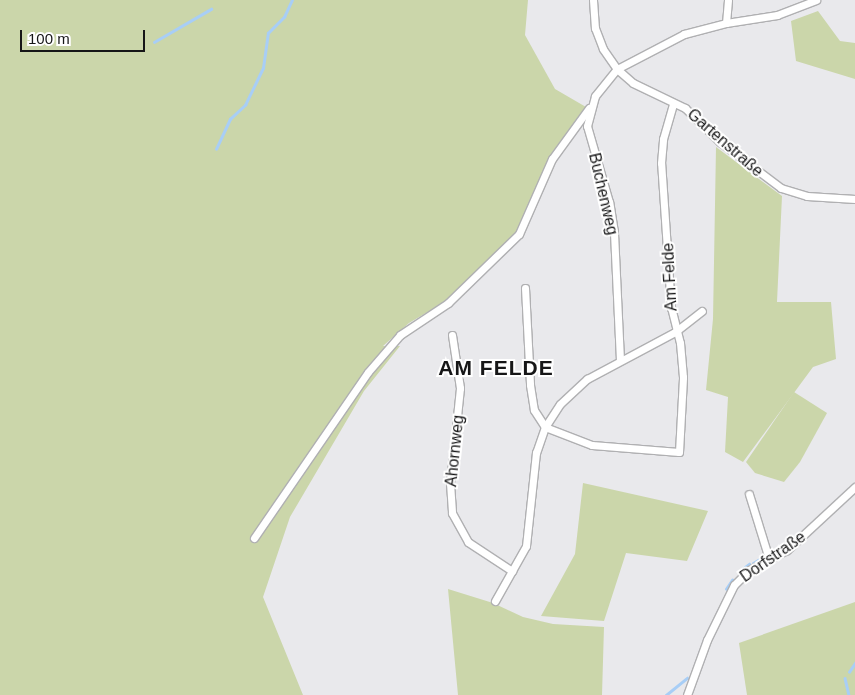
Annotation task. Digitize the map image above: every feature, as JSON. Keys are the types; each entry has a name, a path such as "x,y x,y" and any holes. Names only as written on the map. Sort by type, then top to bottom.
{"street":[{"name":"Gartenstraße","path":"593,0 597,34 617,69 639,87 684,108 726,148 781,188 807,196 855,198"},
{"path":"726,22 728,0"},
{"path":"254,538 368,372 400,335 448,303 519,234 552,159 589,108 595,96 617,69 684,34 726,22 776,15 816,0"},
{"name":"Am Felde","path":"544,427 592,445 679,452 683,378 680,343 675,332 661,163 664,131 673,103"},
{"name":"Buchenweg","path":"589,108 587,126 609,202 615,242 620,360"},
{"path":"525,288 530,385 534,410 544,427"},
{"path":"494,601 523,553 530,531 534,465 544,427 578,386 620,360 675,332 702,311"},
{"name":"Ahornweg","path":"452,335 460,388 450,484 452,513 468,542 512,571"},
{"name":"Dorfstraße","path":"687,695 707,640 734,585 749,570 769,560 799,540 855,487"},
{"path":"749,494 769,560"}],"green space":[{"path":"0,0 528,0 525,35 555,89 586,107 550,156 516,233 446,301 409,323 383,346 400,346 364,391 290,517 263,597 303,695 0,695"},
{"path":"818,11 840,41 855,43 855,79 796,61 791,21"},
{"path":"716,147 782,196 777,302 831,302 836,359 813,367 743,462 725,452 728,397 706,390 713,319"},
{"path":"794,392 827,413 800,462 784,482 755,473 746,462"},
{"path":"583,483 708,511 687,561 626,553 604,621 541,616 575,554"},
{"path":"448,589 493,603 523,617 553,624 604,627 602,695 458,695"},
{"path":"855,602 855,695 747,695 739,643"}],"waterway":[{"path":"216,149 230,119 245,105 263,68 268,33 284,17 292,0"},
{"path":"154,42 211,9"},
{"path":"778,549 795,537"},
{"path":"753,563 765,556"},
{"path":"741,570 749,564"},
{"path":"726,589 732,580"},
{"path":"849,672 855,663"},
{"path":"666,695 687,678"},
{"path":"845,678 849,695"}],"district":[{"name":"AM FELDE","path":"496,368"}]}
